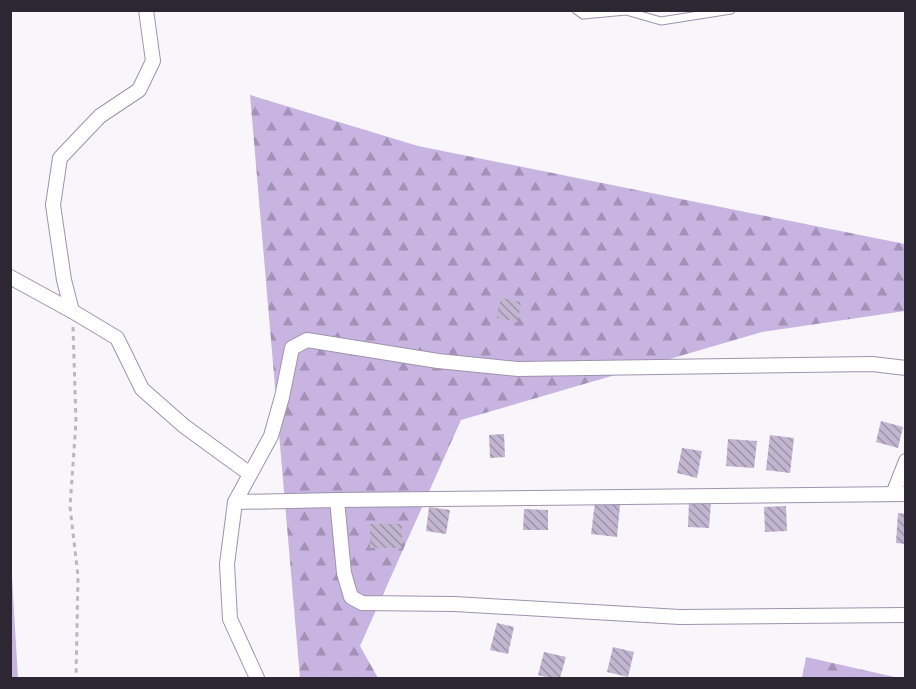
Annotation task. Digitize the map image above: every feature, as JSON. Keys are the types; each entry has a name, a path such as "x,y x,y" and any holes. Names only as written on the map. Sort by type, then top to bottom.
{"street":[{"path":"72,310 64,280 53,205 60,158 100,116 139,90 153,61 146,10"},
{"path":"10,277 72,310 117,338 142,389 184,426 250,474"},
{"path":"257,678 230,619 228,564 235,502 271,436 292,348 307,340 438,361 518,369 872,364 906,368"},
{"path":"235,502 899,494 906,461"},
{"path":"337,500 344,573 351,597 362,603 454,604 680,617 906,615"}],"lane":[{"path":"576,10 583,15 626,11 662,21 731,10"}],"path":[{"path":"72,310 76,422 70,507 78,576 76,678"}],"green space":[{"path":"250,95 418,146 905,244 905,311 762,332 461,420 360,646 378,678 300,678"},
{"path":"11,560 18,678 11,678"},
{"path":"806,657 899,678 802,678"}],"building":[{"path":"501,298 521,302 518,322 497,318"},
{"path":"881,421 903,427 898,448 876,442"},
{"path":"504,434 505,457 490,458 489,435"},
{"path":"770,435 794,438 790,473 766,470"},
{"path":"728,439 757,441 754,468 726,466"},
{"path":"682,448 702,451 697,478 677,473"},
{"path":"595,502 620,505 617,537 591,534"},
{"path":"689,502 711,503 709,528 688,527"},
{"path":"786,506 787,531 765,532 764,507"},
{"path":"429,507 450,510 446,534 426,531"},
{"path":"524,509 548,510 548,530 523,530"},
{"path":"898,513 906,514 906,544 896,543"},
{"path":"370,524 402,524 402,548 370,548"},
{"path":"497,623 514,627 508,654 490,650"},
{"path":"613,647 634,652 628,677 607,672"},
{"path":"544,652 566,657 560,678 538,675"}]}
